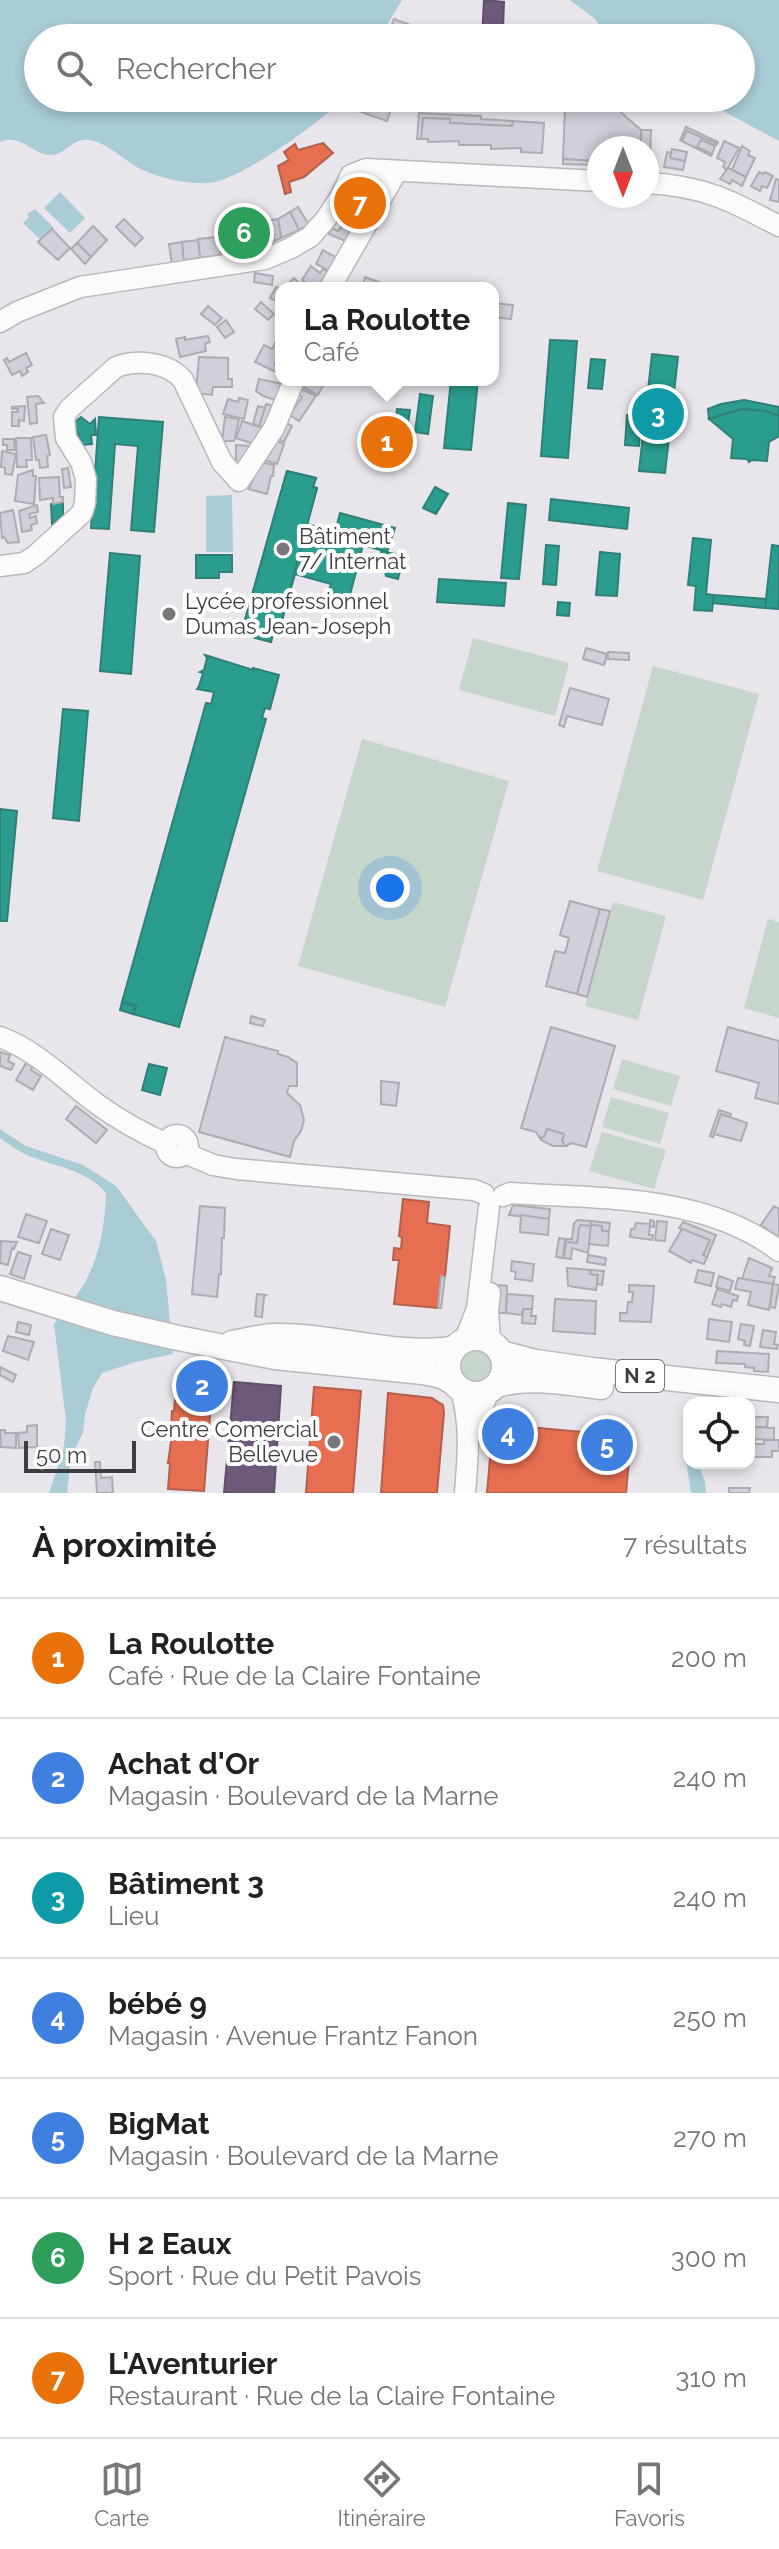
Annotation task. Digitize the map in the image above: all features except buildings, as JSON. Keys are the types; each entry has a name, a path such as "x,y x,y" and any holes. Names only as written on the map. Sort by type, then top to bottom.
{"main road":[{"path":"0,1288 113,1323 178,1338 275,1357 423,1372 442,1376 479,1394 493,1388 504,1370 496,1347 474,1337 424,1353 314,1338 271,1336 222,1345"},
{"path":"458,1386 448,1366 459,1344"},
{"name":"N 2","path":"496,1347 536,1362 779,1390"},
{"name":"N 2","path":"493,1388 513,1380 534,1380 688,1397"},
{"path":"755,1404 779,1406"}],"street":[{"path":"0,322 80,287 265,259 310,237 326,219 351,175 357,171 587,180"},
{"path":"333,282 397,171"},
{"path":"659,184 698,189 725,197 779,226"},
{"path":"0,566 24,563 79,517 85,503 85,471 66,438 64,417 116,367 150,364 176,372 183,380 222,462 239,481 274,428 292,386"},
{"path":"0,1037 33,1055 139,1132 213,1165 474,1190 493,1201"},
{"path":"493,1201 510,1193 661,1205 701,1213 742,1227 779,1251"},
{"path":"459,1344 477,1309 493,1201"},
{"path":"493,1201 488,1310 496,1347"},
{"path":"458,1386 468,1415 470,1440 465,1493"},
{"path":"470,1440 493,1388"}],"shaded area":[{"path":"473,638 569,663 555,716 459,690"},
{"path":"653,666 759,694 703,900 597,871"},
{"path":"362,739 509,781 445,1007 298,966"},
{"path":"613,902 666,916 638,1020 585,1006"},
{"path":"768,919 779,922 779,1018 744,1008"},
{"path":"622,1059 680,1076 671,1106 613,1089"},
{"path":"611,1097 669,1113 660,1144 602,1127"},
{"path":"602,1132 666,1150 654,1189 589,1171"},
{"path":"476,1350 487,1355 492,1366 487,1377 476,1382 465,1377 460,1366 465,1355"}],"water":[{"path":"0,0 402,0 387,24 24,24 24,112 328,112 259,161 222,180 201,183 150,173 90,140 84,139 51,155 14,140 0,142"},
{"path":"570,0 779,0 779,141 725,112 755,112 755,24 598,24"},
{"path":"60,192 85,218 70,233 44,208"},
{"path":"35,209 54,228 41,240 23,223 29,217 27,214"},
{"path":"232,495 233,552 206,552 206,496"},
{"path":"0,1129 26,1146 83,1165 116,1186 156,1241 166,1280 173,1354 102,1373 93,1388 83,1433 71,1457 67,1493 49,1493 64,1447 66,1421 54,1324 81,1289 94,1262 103,1228 106,1193 80,1174 20,1152 0,1138"},
{"path":"687,1469 700,1469 706,1493 691,1493"}],"place":[{"name":"L'Aventurier","path":"360,203"},
{"name":"H 2 Eaux","path":"244,233"},
{"name":"Bâtiment 3","path":"658,414"},
{"name":"La Roulotte","path":"387,442"},
{"name":"Bâtiment 7/ Internat","path":"283,549"},
{"name":"Lycée professionnel Dumas Jean-Joseph","path":"169,614"},
{"name":"Achat d'Or","path":"202,1386"},
{"name":"bébé 9","path":"508,1434"},
{"name":"Centre Comercial Bellevue","path":"334,1442"},
{"name":"BigMat","path":"607,1445"}]}
